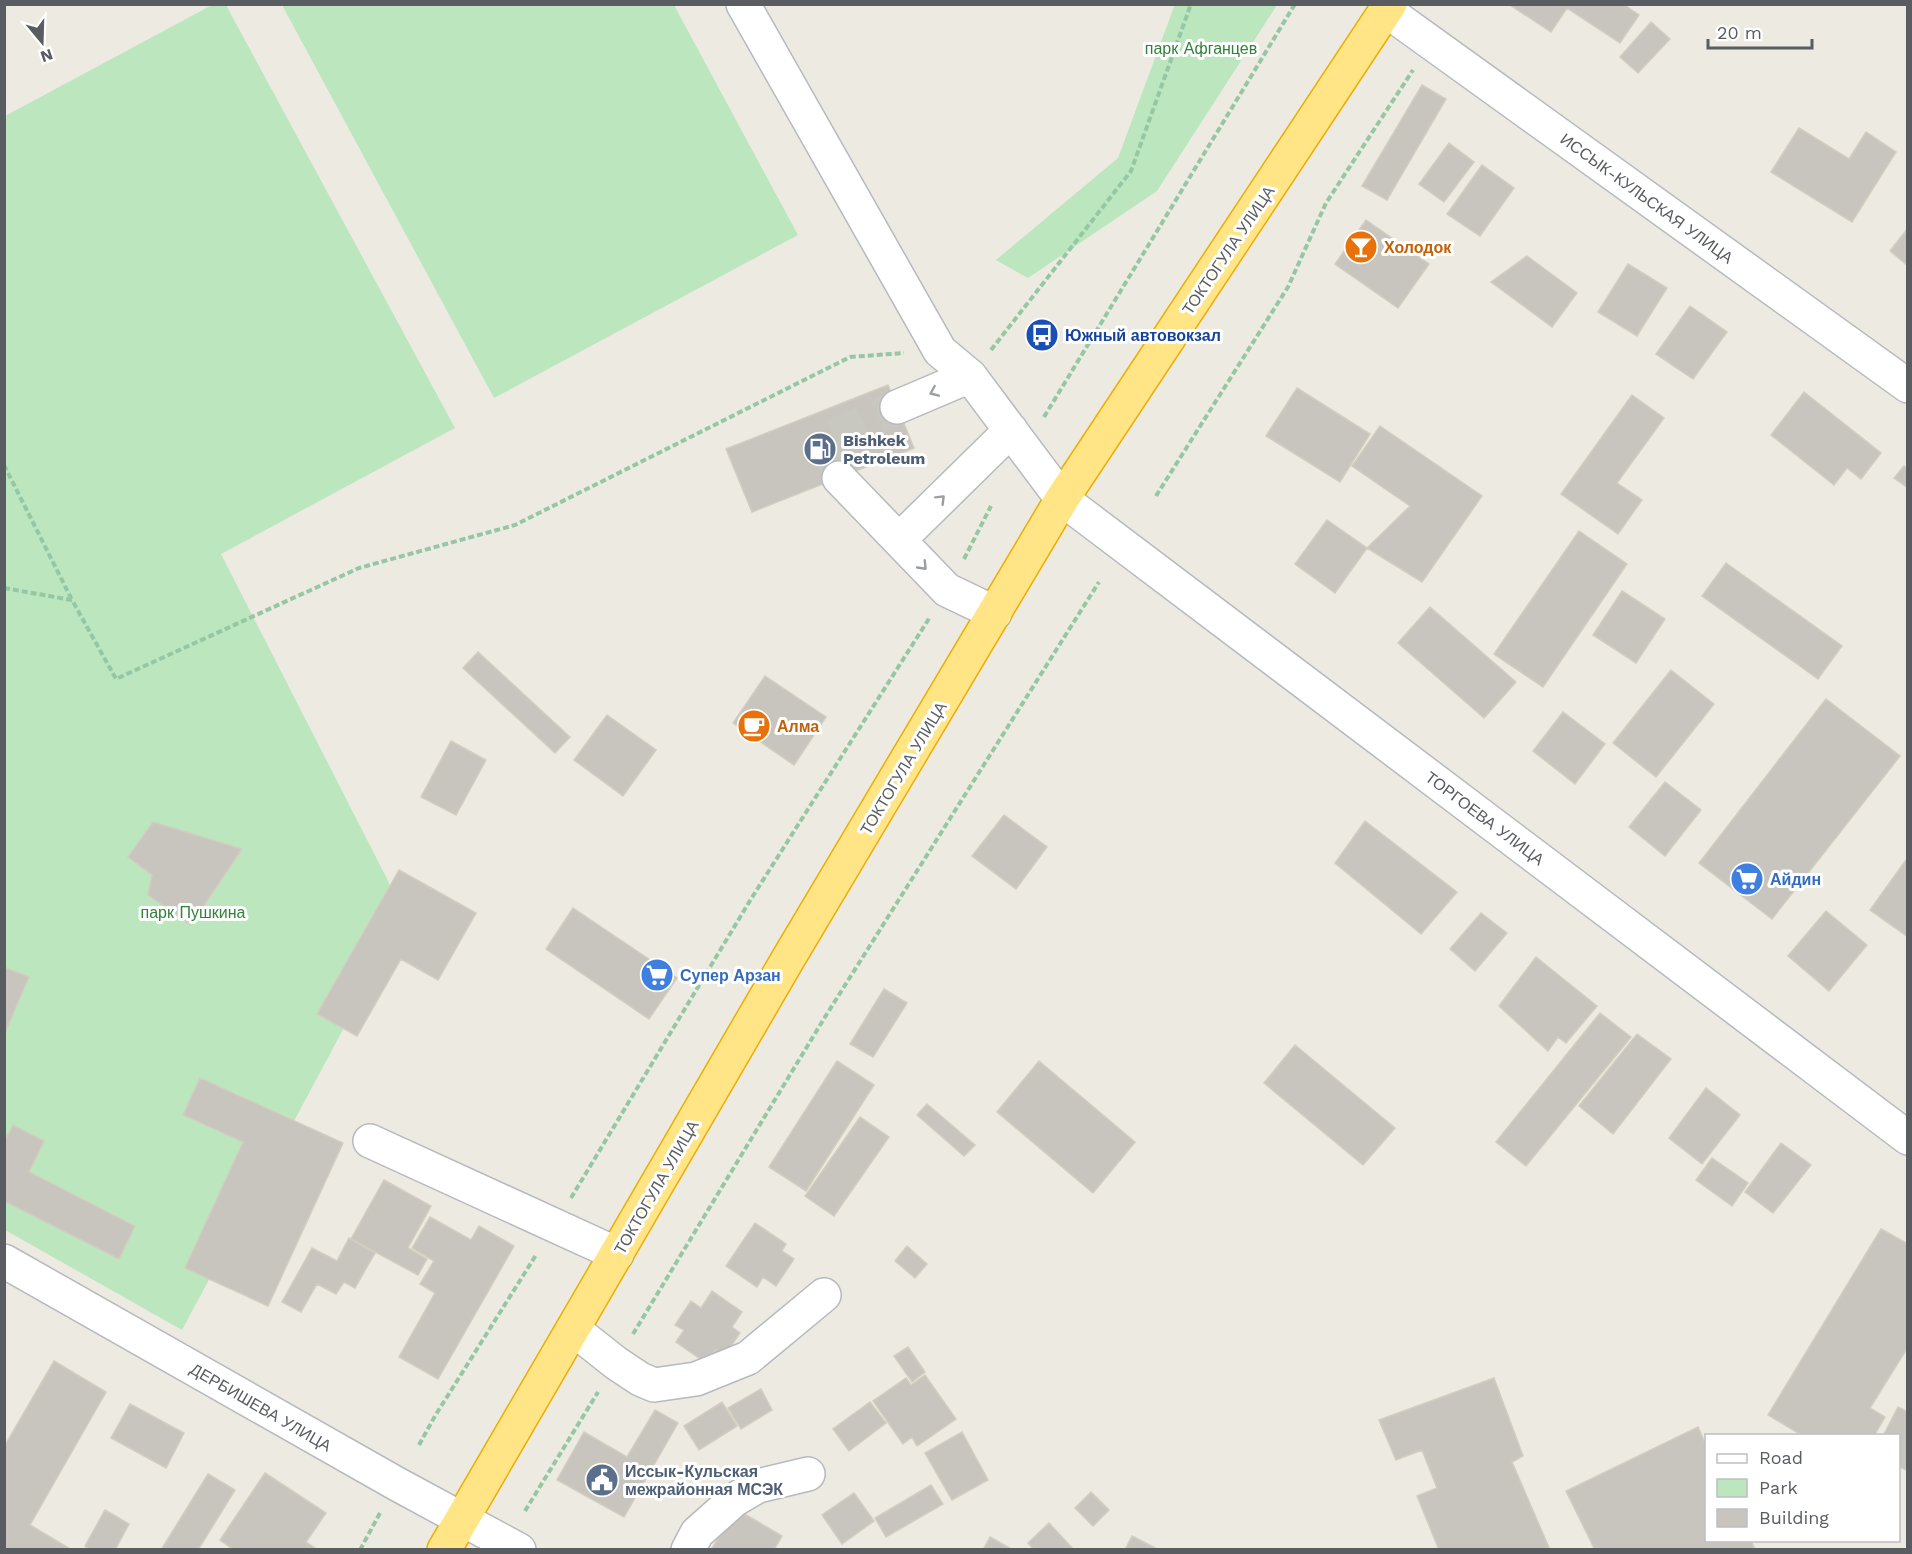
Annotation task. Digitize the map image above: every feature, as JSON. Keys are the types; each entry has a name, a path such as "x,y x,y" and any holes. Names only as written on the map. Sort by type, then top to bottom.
{"highway":[{"name":"ТОКТОГУЛА УЛИЦА","path":"444,1550 783,969 1062,499 1388,8"}],"street":[{"path":"743,4 940,351"},
{"name":"ИССЫК-КУЛЬСКАЯ УЛИЦА","path":"1388,8 1908,386"},
{"name":"ТОРГОЕВА УЛИЦА","path":"940,351 970,376 1062,499 1908,1138"},
{"path":"897,407 970,376"},
{"path":"899,540 1011,430"},
{"path":"839,478 947,590 995,613"},
{"path":"370,1141 617,1254"},
{"name":"ДЕРБИШЕВА УЛИЦА","path":"4,1261 460,1520 519,1550"},
{"path":"573,1329 640,1379 654,1384 696,1379 748,1358 824,1295"},
{"path":"688,1550 697,1533 734,1500 758,1486 808,1474"}],"path":[{"path":"970,376 1131,171 1191,4"},
{"path":"1042,420 1294,4"},
{"path":"1156,496 1288,286 1326,204 1419,62"},
{"path":"4,465 72,600 116,679 359,568 515,525 850,357 940,351"},
{"path":"419,1445 751,899 947,590 991,506"},
{"path":"525,1511 825,1017 1099,582"},
{"path":"4,588 72,600"},
{"path":"360,1550 383,1507"}],"green space":[{"name":"парк Афганцев","path":"1175,4 1277,5 1157,191 1028,278 996,260 1118,158"},
{"name":"парк Пушкина","path":"212,5 226,5 455,428 221,554 405,914 182,1330 5,1230 5,116"},
{"path":"282,5 674,5 798,235 494,398"}],"building":[{"path":"1623,4 1639,15 1620,43 1567,8 1551,32 1510,5"},
{"path":"1651,22 1670,39 1638,73 1620,57"},
{"path":"1422,85 1446,99 1387,200 1362,186"},
{"path":"1799,128 1849,159 1866,132 1896,152 1852,222 1771,172"},
{"path":"1449,143 1474,162 1444,202 1419,184"},
{"path":"1482,165 1514,188 1480,236 1447,214"},
{"path":"1366,220 1429,264 1398,308 1335,264"},
{"path":"1908,228 1908,266 1890,251"},
{"path":"1527,256 1577,293 1552,327 1491,282"},
{"path":"1628,264 1667,288 1637,336 1598,312"},
{"path":"1690,306 1727,332 1693,379 1656,354"},
{"name":"Bishkek Petroleum","path":"888,385 914,448 752,512 726,449"},
{"path":"1297,388 1370,434 1340,482 1266,436"},
{"path":"1804,392 1881,453 1861,479 1847,468 1834,485 1771,435"},
{"path":"1632,395 1664,418 1617,483 1642,500 1618,534 1561,494"},
{"path":"1380,426 1482,496 1422,582 1367,548 1410,506 1352,466"},
{"path":"1904,466 1908,469 1908,488 1894,478"},
{"path":"1327,520 1367,548 1335,593 1295,564"},
{"path":"1579,531 1627,564 1543,687 1494,654"},
{"path":"1726,563 1842,646 1818,679 1702,596"},
{"path":"1622,591 1665,619 1636,663 1593,635"},
{"path":"1430,607 1516,682 1484,718 1398,643"},
{"path":"478,652 570,737 555,753 463,668"},
{"path":"1671,670 1714,704 1656,777 1613,743"},
{"path":"765,676 826,717 794,765 733,723"},
{"path":"1826,699 1900,756 1772,919 1699,863"},
{"path":"1563,712 1605,744 1575,784 1533,751"},
{"path":"607,715 656,750 623,796 574,760"},
{"path":"451,741 486,760 456,815 421,797"},
{"path":"1665,782 1701,810 1665,856 1629,827"},
{"path":"1004,815 1047,847 1016,889 972,856"},
{"path":"1365,821 1457,892 1421,934 1335,863"},
{"path":"153,822 242,849 191,925 148,895 152,875 128,857"},
{"path":"1908,857 1908,937 1870,910"},
{"path":"399,870 476,913 438,980 401,959 357,1036 317,1014"},
{"path":"573,908 677,978 649,1019 546,949"},
{"path":"1826,911 1867,945 1829,991 1788,956"},
{"path":"1481,913 1507,933 1475,971 1450,949"},
{"path":"1536,957 1597,1006 1566,1043 1558,1037 1548,1051 1499,1006"},
{"path":"4,967 29,977 4,1035"},
{"path":"884,989 907,1003 873,1057 850,1044"},
{"path":"1600,1013 1631,1037 1526,1166 1496,1142"},
{"path":"1637,1034 1671,1059 1613,1134 1579,1106"},
{"path":"1295,1045 1395,1128 1363,1165 1264,1083"},
{"path":"837,1061 874,1085 806,1191 769,1167"},
{"path":"1039,1061 1135,1142 1093,1193 997,1112"},
{"path":"200,1078 343,1143 268,1306 185,1268 243,1142 183,1115"},
{"path":"1706,1088 1740,1115 1702,1164 1669,1138"},
{"path":"927,1104 975,1145 964,1156 917,1115"},
{"path":"860,1117 889,1137 834,1216 805,1196"},
{"path":"13,1125 44,1141 29,1172 135,1226 119,1259 4,1201 4,1143"},
{"path":"1781,1143 1811,1165 1773,1213 1745,1192"},
{"path":"1712,1158 1748,1183 1732,1206 1696,1180"},
{"path":"384,1180 431,1206 408,1248 427,1259 418,1275 351,1239"},
{"path":"430,1217 471,1240 479,1226 514,1246 438,1379 399,1357 435,1293 420,1284 434,1261 412,1248"},
{"path":"755,1223 786,1244 782,1251 794,1259 776,1286 763,1277 757,1287 726,1266"},
{"path":"1881,1229 1908,1244 1908,1347 1870,1408 1885,1417 1875,1434 1800,1434 1768,1415"},
{"path":"349,1238 375,1253 355,1288 344,1282 336,1294 317,1284 301,1312 282,1302 312,1248 337,1261"},
{"path":"907,1246 927,1264 915,1278 895,1261"},
{"path":"712,1291 742,1312 732,1327 740,1333 724,1357 715,1350 706,1363 676,1342 684,1330 675,1325 691,1301 701,1308"},
{"path":"908,1347 925,1372 912,1382 894,1356"},
{"path":"54,1361 106,1392 30,1525 72,1550 4,1550 4,1447"},
{"path":"925,1375 956,1419 917,1446 912,1437 903,1444 873,1401 906,1378 911,1385"},
{"path":"1494,1378 1523,1456 1512,1462 1550,1550 1439,1550 1417,1496 1437,1488 1422,1450 1396,1460 1379,1420"},
{"path":"761,1389 772,1410 741,1429 728,1408"},
{"path":"722,1402 737,1426 699,1450 684,1426"},
{"path":"870,1402 886,1423 849,1451 833,1429"},
{"path":"130,1404 184,1433 166,1468 111,1438"},
{"path":"1898,1407 1908,1412 1908,1471 1900,1467 1900,1434 1884,1434"},
{"path":"655,1410 678,1423 624,1517 557,1480 584,1432 627,1457"},
{"path":"1698,1427 1705,1443 1705,1542 1752,1542 1755,1550 1595,1550 1566,1491"},
{"path":"962,1432 988,1480 952,1500 925,1453"},
{"path":"265,1473 326,1513 306,1542 318,1550 234,1550 220,1540"},
{"path":"208,1474 235,1490 198,1550 161,1550"},
{"path":"931,1485 943,1504 886,1537 875,1518"},
{"path":"1091,1492 1109,1510 1093,1526 1075,1508"},
{"path":"854,1493 874,1521 842,1544 822,1515"},
{"path":"736,1509 782,1536 774,1550 711,1550"},
{"path":"105,1510 129,1524 115,1550 90,1550 85,1546"},
{"path":"1049,1523 1074,1550 1034,1550 1028,1543"},
{"path":"1132,1536 1159,1550 1125,1550"},
{"path":"990,1537 1013,1550 983,1550"}],"tunnel":[{"path":"839,478 826,439 897,407"}],"place":[{"name":"Холодок","path":"1361,247"},
{"name":"Южный автовокзал","path":"1042,335"},
{"name":"Bishkek Petroleum","path":"820,449"},
{"name":"Алма","path":"754,726"},
{"name":"Айдин","path":"1747,879"},
{"name":"Супер Арзан","path":"657,975"},
{"name":"Иссык-Кульская межрайонная МСЭК","path":"602,1480"}]}
